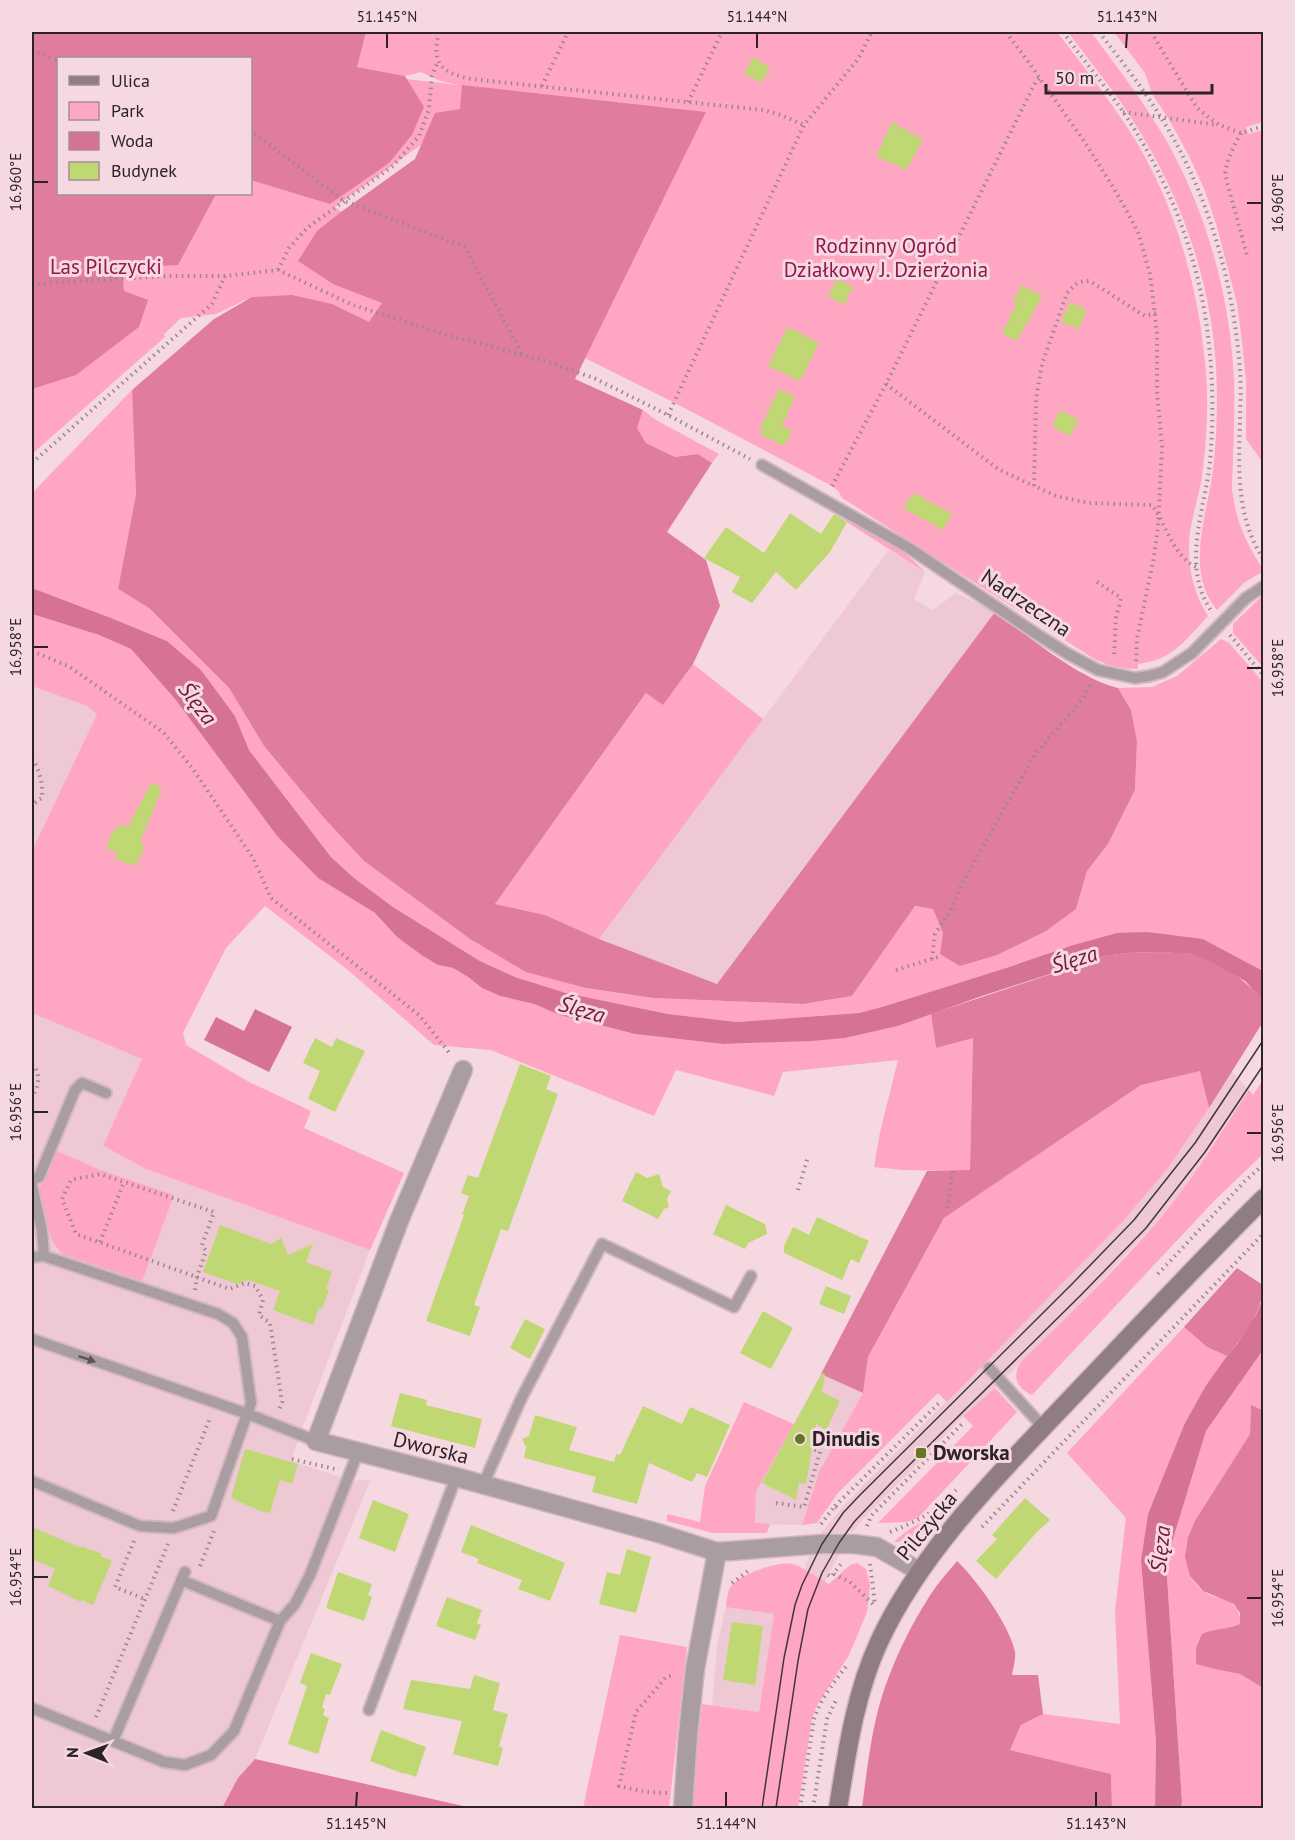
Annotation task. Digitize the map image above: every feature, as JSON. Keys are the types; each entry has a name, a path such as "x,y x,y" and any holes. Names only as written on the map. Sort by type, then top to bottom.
{"street":[{"path":"316,1441 399,1221 463,1070"},
{"name":"Pilczycka","path":"838,1809 856,1708 870,1663 896,1609 919,1571 962,1516 1043,1427 1263,1198"},
{"name":"Dworska","path":"316,1441 456,1477 658,1533 717,1552 822,1544 854,1544 877,1547 919,1571"},
{"path":"683,1801 695,1669 717,1552"}],"lane":[{"name":"Nadrzeczna","path":"762,465 909,548 1068,654 1098,670 1110,673 1131,677 1149,676 1170,668 1192,653 1246,598 1263,586"},
{"path":"32,1180 39,1177 75,1090 82,1083 106,1093"},
{"path":"32,1185 42,1231 44,1256"},
{"path":"483,1485 520,1399 602,1244 734,1307 751,1276"},
{"path":"32,1257 44,1256 218,1314 233,1323 242,1337 250,1403 211,1516 174,1528 140,1526 32,1481"},
{"path":"32,1340 248,1414 316,1441"},
{"path":"989,1368 1043,1427"},
{"path":"32,1708 164,1762 186,1765 211,1755 234,1731 280,1621 296,1604 310,1575 358,1452"},
{"path":"369,1710 456,1477"},
{"path":"113,1741 183,1576 280,1621"}],"path":[{"path":"439,32 436,42 438,60 442,68 453,75 763,110 804,125"},
{"path":"542,86 568,32"},
{"path":"688,102 722,32"},
{"path":"668,415 804,125 858,59 872,32"},
{"path":"1006,32 1084,141 1138,232 1150,274 1156,313 1157,392 1162,447 1154,557 1137,639 1137,659 1131,677"},
{"path":"1063,32 1123,112 1145,149 1170,194 1189,247 1206,322 1211,365 1210,462 1195,546 1196,567 1200,588 1208,606 1263,676"},
{"path":"1099,32 1161,117 1185,162 1213,230 1233,315 1240,370 1239,489 1244,514 1263,560"},
{"path":"1151,32 1197,108 1219,125"},
{"path":"32,51 57,60"},
{"path":"278,270 289,248 307,228 393,166 419,136 429,109 432,76 438,60"},
{"path":"825,500 886,384 1032,89 1040,78"},
{"path":"1123,112 1219,125 1240,133 1263,126"},
{"path":"252,132 344,201 465,247 523,355"},
{"path":"1240,133 1231,149 1225,175 1248,259"},
{"path":"32,284 167,276 225,276 278,270 352,305 451,336 546,361 596,379 762,465"},
{"path":"32,463 212,304 225,276"},
{"path":"1034,486 1036,399 1042,364 1067,293 1074,284 1082,280 1090,281 1145,316 1156,313"},
{"path":"886,384 998,469 1034,486 1056,496 1089,503 1152,505 1180,553 1196,567"},
{"path":"1097,582 1121,598 1116,618 1115,653 1110,673"},
{"path":"32,651 68,666 163,732 193,769 253,858 271,897 418,1015 463,1070"},
{"path":"932,958 935,933 952,908 963,882 1034,756 1084,697 1098,670"},
{"path":"32,759 37,767 42,791 42,798 32,805"},
{"path":"896,970 938,957"},
{"path":"32,1064 38,1073 38,1082 32,1099"},
{"path":"798,1190 808,1157"},
{"path":"1245,1181 1263,1164"},
{"path":"947,1208 953,1171"},
{"path":"100,1174 214,1212 202,1245 206,1251 195,1277 100,1242 76,1234 62,1199 71,1180 100,1174"},
{"path":"100,1242 124,1182"},
{"path":"981,1528 1263,1233"},
{"path":"836,1506 940,1402"},
{"path":"90,1732 174,1528 171,1519 216,1403"},
{"path":"865,1529 872,1516 962,1424"},
{"path":"776,1503 804,1507 820,1452 811,1448"},
{"path":"292,1459 350,1473"},
{"path":"888,1533 919,1521 942,1505 957,1488"},
{"path":"197,1572 217,1524 211,1516"},
{"path":"140,1526 115,1587 145,1599"},
{"path":"834,1574 850,1582 875,1606 870,1562"},
{"path":"711,1589 726,1592 732,1583 745,1572 753,1569"},
{"path":"848,1673 849,1667"},
{"path":"683,1801 619,1786 636,1712 666,1677 695,1669"},
{"path":"813,1809 826,1719 840,1691"}],"shaded area":[{"path":"889,550 925,572 914,599 933,610 956,593 995,612 717,984 599,939"},
{"path":"32,686 87,706 97,714 32,851"},
{"path":"32,1013 142,1059 104,1147 146,1169 370,1250 291,1461 356,1482 359,1479 370,1481 255,1759 238,1778 222,1808 32,1808"},
{"path":"1231,1071 1249,1090 1178,1196 1149,1230 1086,1297 863,1519 853,1532 820,1534 846,1503 1058,1288 1209,1108"},
{"path":"821,1374 863,1393 819,1472 802,1525 755,1524 756,1492"},
{"path":"839,1554 825,1582 804,1570 810,1555"},
{"path":"726,1607 774,1614 759,1712 712,1705 717,1646"}],"green space":[{"name":"Rodzinny Ogród Działkowy J. Dzierżonia","path":"32,32 365,32 353,73 459,85 440,81 421,72 405,76 356,67 366,32 1057,32 1127,127 1143,154 1170,210 1189,270 1201,331 1207,405 1202,476 1191,526 1189,552 1196,590 1208,616 1178,648 1150,662 1138,664 1138,669 1116,667 1096,660 842,498 832,486 585,358 705,112 498,89 335,207 519,349 518,363 262,298 245,300 216,314 181,318 164,334 165,337 32,454"},
{"name":"Las Pilczycki","path":"32,32 366,32 357,67 405,76 424,107 412,135 389,163 330,204 252,180 252,57 57,57 57,195 215,195 178,265 122,268 124,291 148,300 139,327 76,375 32,389"},
{"path":"1068,32 1091,32 1149,112 1166,140 1193,196 1222,286 1232,348 1234,379 1232,489 1236,513 1243,532 1264,571 1245,582 1217,610 1202,581 1200,565 1200,548 1212,477 1217,420 1216,363 1206,294 1191,241 1160,166 1117,97"},
{"path":"1114,32 1263,32 1263,122 1246,127 1248,134 1263,130 1263,463 1246,439 1246,381 1237,304 1205,191 1170,121 1152,94 1145,73"},
{"path":"462,85 706,112 575,379 643,410 637,428 646,443 675,457 698,454 712,463 667,532 706,560 720,606 693,664 663,705 646,693 495,904 545,915 599,939 717,984 995,612 1070,666 1102,683 1118,688 1131,710 1137,741 1135,790 1108,844 1087,871 1076,909 1046,931 997,955 960,966 940,954 943,933 933,909 915,906 852,996 803,1004 653,998 586,988 526,972 470,939 364,861 324,818 264,746 229,688 149,608 118,589 136,494 132,390 214,319 252,297 292,295 332,304 369,322 382,303 333,284 298,261 317,231 415,159 435,113 460,109"},
{"path":"132,390 136,494 118,589 149,608 229,688 264,746 324,818 364,861 470,939 586,988 653,998 803,1004 852,996 915,906 933,909 943,933 1076,909 1087,871 1108,844 1135,790 1137,741 1131,710 1118,688 1152,687 1177,676 1221,639 1229,643 1263,682 1263,971 1203,939 1070,946 859,1013 737,1022 668,1014 566,993 515,977 480,961 393,907 354,878 331,857 249,750 235,716 201,670 167,641 32,588 32,493"},
{"path":"643,410 656,420 719,454 712,463 698,454 675,457 646,443 637,428"},
{"path":"845,521 868,528 889,540 925,572"},
{"path":"1263,595 1263,667 1233,633 1233,624"},
{"path":"32,614 99,635 131,649 175,699 277,836 318,878 375,913 397,937 438,965 453,968 482,988 561,1015 635,1034 723,1044 845,1038 898,1026 931,1014 936,1048 973,1037 970,1171 902,1170 874,1167 880,1132 898,1060 783,1072 774,1096 676,1070 654,1116 491,1050 434,1045 348,970 265,906 226,948 183,1033 186,1045 249,1082 311,1111 304,1128 404,1173 370,1250 146,1169 103,1146 142,1059 32,1013 32,851 97,714 87,706 32,686"},
{"path":"693,664 763,719 599,939 545,915 495,904 647,692 663,704"},
{"path":"1161,952 1190,954 1204,958 1241,979 1263,1000 1263,1022 1209,1108 1200,1071 1141,1085 944,1218 868,1357 863,1393 821,1374 927,1171 970,1170 973,1038 936,1048 931,1014 1105,956"},
{"path":"1201,1070 1209,1108 1167,1169 1124,1220 947,1402 938,1393 837,1494 817,1523 802,1525 819,1472 863,1393 868,1357 944,1218 1141,1085"},
{"path":"1263,1080 1263,1154 1215,1200 1032,1395 1023,1389 1016,1378 1020,1363 1141,1241 1196,1171 1249,1090 1253,1095"},
{"path":"57,1151 100,1170 174,1195 142,1281 62,1254 52,1241 39,1189"},
{"path":"1237,1268 1263,1285 1262,1295 1251,1323 1227,1356 1207,1347 1184,1327"},
{"path":"1184,1327 1207,1347 1227,1356 1184,1425 1148,1514 1141,1560 1156,1742 1155,1808 1112,1808 1111,1774 1010,1750 1021,1725 1043,1714 1120,1724 1115,1611 1126,1518 1067,1453"},
{"path":"1263,1350 1263,1411 1251,1406 1250,1434 1196,1519 1190,1576 1203,1591 1233,1604 1239,1615 1241,1624 1222,1629 1219,1670 1240,1674 1263,1688 1263,1808 1181,1808 1166,1562 1206,1431"},
{"path":"995,1388 1017,1412 918,1518 906,1522 878,1523 973,1426 963,1416"},
{"path":"744,1402 794,1424 756,1492 755,1523 770,1524 767,1533 713,1533 667,1521 667,1514 700,1522 705,1486"},
{"path":"1251,1405 1264,1411 1263,1688 1240,1674 1196,1664 1196,1648 1202,1634 1240,1624 1240,1613 1234,1604 1203,1591 1190,1576 1185,1557 1188,1537 1196,1519 1250,1434"},
{"path":"942,1513 922,1534 894,1542 910,1529"},
{"path":"957,1561 982,1591 1012,1641 1015,1661 1012,1675 1038,1675 1043,1714 1021,1725 1010,1750 1111,1774 1112,1808 862,1808 873,1731 889,1675 922,1608 935,1587"},
{"path":"857,1563 866,1569 870,1585 867,1612 849,1655 816,1707 812,1719 798,1808 689,1808 702,1704 759,1712 774,1614 726,1607 730,1587 751,1573 778,1564 792,1564 800,1567 829,1584 850,1565"},
{"path":"620,1635 687,1647 669,1808 583,1808"},
{"path":"255,1759 472,1808 222,1808 238,1778"}],"water":[{"name":"Ślęza","path":"32,588 167,641 201,670 235,716 249,750 331,857 354,878 393,907 480,961 515,977 566,993 668,1014 737,1022 859,1013 1070,946 1117,933 1147,932 1203,939 1263,971 1263,1000 1245,981 1209,961 1191,954 1161,952 1105,956 898,1026 845,1038 812,1041 723,1044 635,1034 560,1015 534,1004 500,996 482,988 453,968 438,965 423,956 397,937 375,913 318,878 277,836 175,699 131,649 99,635 32,614"},
{"path":"255,1009 292,1027 269,1072 204,1040 216,1017 244,1031"},
{"name":"Ślęza","path":"1263,1298 1263,1350 1206,1431 1166,1562 1182,1802 1181,1808 1155,1808 1156,1742 1141,1560 1148,1514 1184,1425 1205,1387 1256,1315"}],"building":[{"path":"753,58 770,67 761,83 744,73"},
{"path":"892,122 923,140 906,170 876,156"},
{"path":"837,279 853,287 844,305 828,296"},
{"path":"1022,285 1042,296 1017,341 1002,333 1017,303 1013,301"},
{"path":"1070,302 1087,310 1079,329 1061,322"},
{"path":"788,327 819,343 800,381 768,366"},
{"path":"779,389 795,397 782,426 792,431 784,446 760,434 763,429 760,428"},
{"path":"1060,410 1079,420 1070,436 1052,427"},
{"path":"914,493 952,514 943,530 903,508"},
{"path":"790,513 821,534 834,514 847,522 830,552 796,590 776,572 752,603 732,592 740,577 704,558 726,527 764,553"},
{"path":"151,783 162,788 140,843 145,846 136,866 131,863 130,865 115,858 117,852 106,848 113,830 116,831 120,824 128,827"},
{"path":"315,1038 332,1047 336,1038 365,1051 335,1112 308,1099 320,1071 303,1063"},
{"path":"520,1064 551,1076 546,1089 558,1094 508,1231 501,1229 474,1305 480,1307 470,1336 426,1321 464,1215 462,1215 469,1196 461,1193 468,1175 478,1178"},
{"path":"636,1172 647,1178 659,1174 663,1187 671,1191 667,1199 669,1207 664,1209 658,1219 622,1201"},
{"path":"726,1205 765,1224 767,1234 748,1243 745,1249 713,1234"},
{"path":"817,1217 869,1241 859,1263 851,1259 842,1280 784,1253 784,1246 793,1227 809,1235"},
{"path":"220,1225 271,1244 281,1238 288,1255 313,1244 306,1262 332,1272 326,1289 329,1290 313,1325 273,1310 280,1291 248,1280 237,1284 203,1272"},
{"path":"826,1286 851,1296 844,1314 819,1304"},
{"path":"763,1311 793,1328 771,1369 740,1353"},
{"path":"525,1319 545,1329 530,1359 510,1348"},
{"name":"Dinudis","path":"822,1373 825,1374 822,1392 840,1401 826,1430 816,1424 806,1484 799,1483 796,1500 762,1483"},
{"path":"400,1393 427,1400 426,1405 482,1419 475,1448 391,1426"},
{"path":"643,1406 682,1424 690,1407 730,1425 707,1477 697,1473 692,1482 649,1463 637,1504 592,1492 596,1477 524,1458 526,1447 522,1439 529,1436 535,1415 577,1427 569,1450 614,1462 616,1454 620,1455"},
{"path":"245,1449 298,1464 292,1484 280,1480 270,1513 231,1498"},
{"path":"1025,1498 1050,1520 996,1579 976,1561 997,1539 992,1535"},
{"path":"373,1500 409,1514 395,1552 359,1538"},
{"path":"471,1525 565,1563 550,1601 518,1589 522,1580 477,1563 479,1559 461,1552"},
{"path":"32,1527 81,1548 81,1546 102,1554 101,1556 112,1561 93,1605 82,1600 81,1602 48,1586 55,1569 32,1559"},
{"path":"627,1549 651,1557 636,1613 599,1604 607,1572 620,1575"},
{"path":"338,1572 372,1584 368,1595 372,1597 364,1621 326,1608"},
{"path":"447,1597 482,1610 477,1623 481,1625 475,1640 436,1626"},
{"path":"732,1622 763,1626 755,1685 723,1680"},
{"path":"311,1653 342,1664 330,1695 326,1694 322,1708 325,1709 323,1715 329,1718 318,1754 288,1744 307,1686 300,1683"},
{"path":"474,1675 500,1683 493,1710 508,1714 499,1746 503,1748 498,1766 453,1754 462,1721 403,1709 411,1680 470,1689"},
{"path":"381,1730 426,1747 416,1777 370,1761"}],"tram line":[{"path":"762,1808 784,1658 795,1605 822,1544 843,1513 859,1496 1134,1220 1195,1143 1264,1039"},
{"path":"776,1808 808,1609 822,1573 839,1543 854,1522 891,1483 1146,1228 1205,1152 1264,1064"}],"place":[{"name":"Dinudis","path":"800,1439"},
{"name":"Dworska","path":"921,1453"}]}
